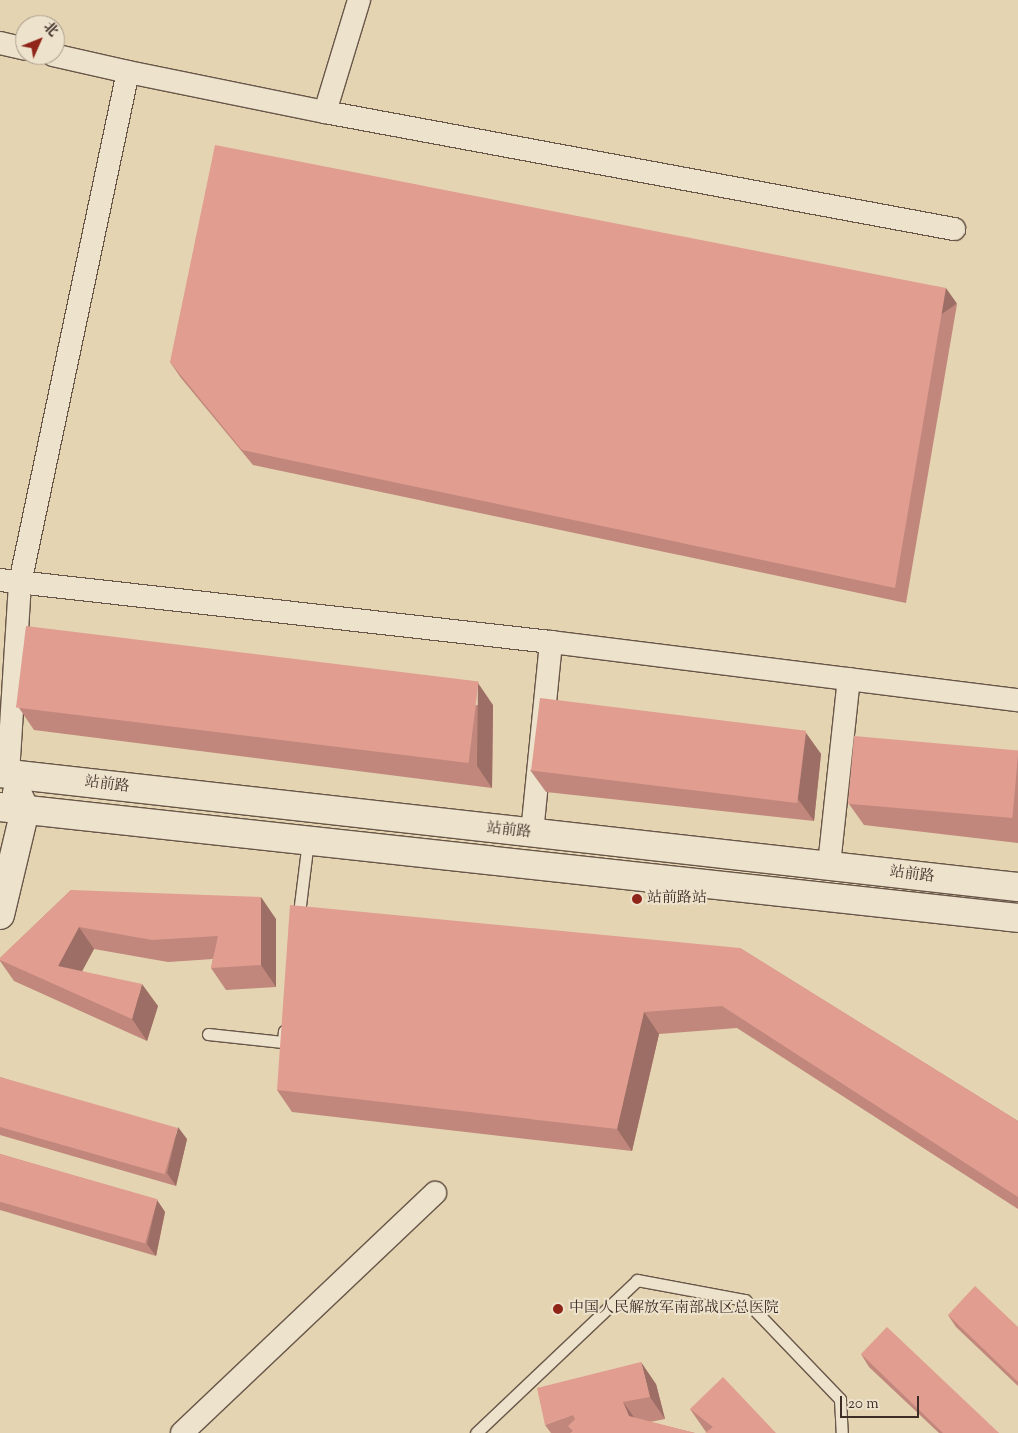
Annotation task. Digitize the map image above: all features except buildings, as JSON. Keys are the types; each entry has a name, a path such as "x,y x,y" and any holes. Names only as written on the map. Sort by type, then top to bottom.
{"street":[{"path":"325,112 359,0"},
{"path":"0,43 15,47"},
{"path":"65,58 325,112 954,229"},
{"path":"0,915 13,809 4,774 10,581 128,72"},
{"path":"10,581 551,642 1018,700"},
{"path":"532,833 551,642"},
{"path":"829,865 849,679"},
{"name":"站前路","path":"4,774 1018,887"},
{"name":"站前路","path":"13,809 1018,918"},
{"path":"182,1433 435,1193"}],"lane":[{"path":"296,933 308,841"},
{"path":"208,1034 283,1042 285,1022"},
{"path":"476,1433 637,1280 745,1300 840,1399 842,1433"}],"place":[{"name":"站前路站","path":"637,899"},
{"name":"中国人民解放军南部战区总医院","path":"558,1309"}]}
